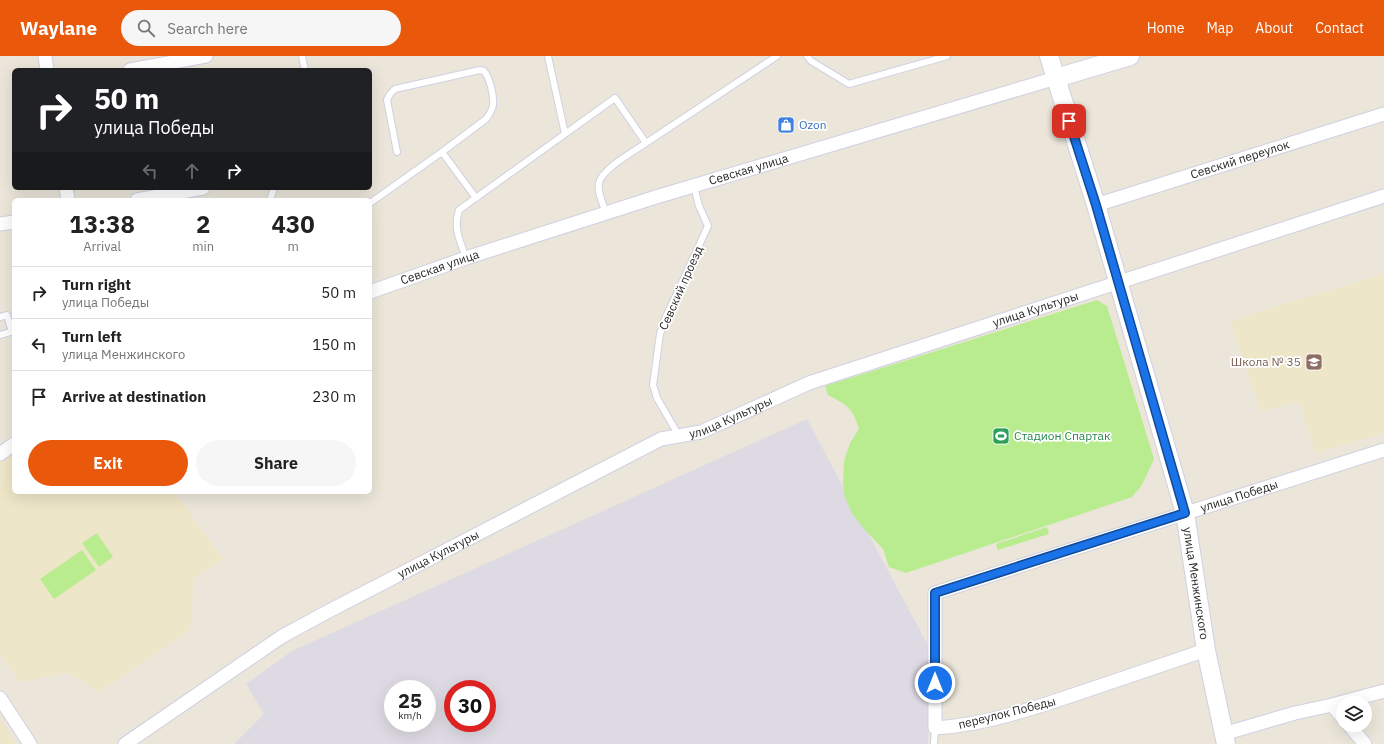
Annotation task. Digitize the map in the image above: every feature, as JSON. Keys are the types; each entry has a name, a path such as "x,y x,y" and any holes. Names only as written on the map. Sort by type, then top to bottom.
{"street":[{"path":"45,56 47,68"},
{"path":"141,68 206,56"},
{"name":"улица Менжинского","path":"1049,56 1096,205 1185,513 1206,650 1224,739"},
{"name":"Севская улица","path":"372,291 466,258 606,213 1130,56"},
{"name":"Севский переулок","path":"1096,205 1384,114"},
{"path":"148,198 192,190"},
{"name":"улица Культуры","path":"125,744 287,633 661,439 701,432 809,383 1384,196"},
{"path":"0,224 12,222"},
{"path":"0,454 12,445"},
{"name":"улица Победы","path":"935,728 935,593 1384,450"},
{"name":"переулок Победы","path":"935,728 951,727 988,720 1045,704 1206,650"},
{"path":"1224,739 1296,713 1384,691"},
{"path":"0,698 30,744"},
{"path":"1332,705 1336,710"},
{"path":"1355,732 1365,744"}],"lane":[{"path":"302,56 305,68"},
{"path":"548,56 565,134"},
{"path":"606,213 598,190 599,182 608,170 777,56"},
{"path":"807,56 811,61 849,84 947,56"},
{"path":"372,202 486,119 491,112 493,104 487,75 484,71 480,70 395,89 387,100 397,152"},
{"path":"466,258 456,227 456,219 459,210 615,98 646,143"},
{"path":"442,152 476,198"},
{"name":"Севский проезд","path":"679,436 658,398 653,385 660,334 665,319 708,226 699,206 694,186"},
{"path":"0,317 7,315 12,328"},
{"path":"0,335 12,331"},
{"path":"934,744 935,728"}],"shaded area":[{"name":"Школа № 35","path":"1384,274 1384,433 1316,453 1299,402 1261,411 1231,322 1248,315"},
{"path":"807,419 931,651 928,744 234,744 264,714 246,684 292,651"},
{"path":"12,452 12,494 175,494 223,559 194,578 190,630 99,692 68,673 19,682 0,653 0,461"},
{"path":"0,720 16,744 0,744"}],"green space":[{"name":"Стадион Спартак","path":"1097,300 1107,306 1154,459 1142,485 1132,497 906,573 889,567 883,549 853,515 845,498 843,484 844,461 850,443 859,429 852,412 845,405 828,395 825,386"},
{"path":"1047,527 1049,534 998,550 996,544"},
{"path":"97,533 113,557 99,567 82,543"},
{"path":"82,550 96,570 54,599 40,579"}],"place":[{"name":"Ozon","path":"786,125"},
{"name":"Школа № 35","path":"1314,362"},
{"name":"Стадион Спартак","path":"1001,436"}],"route":[{"path":"935,683 935,593 1185,513 1096,205 1069,121"}]}
